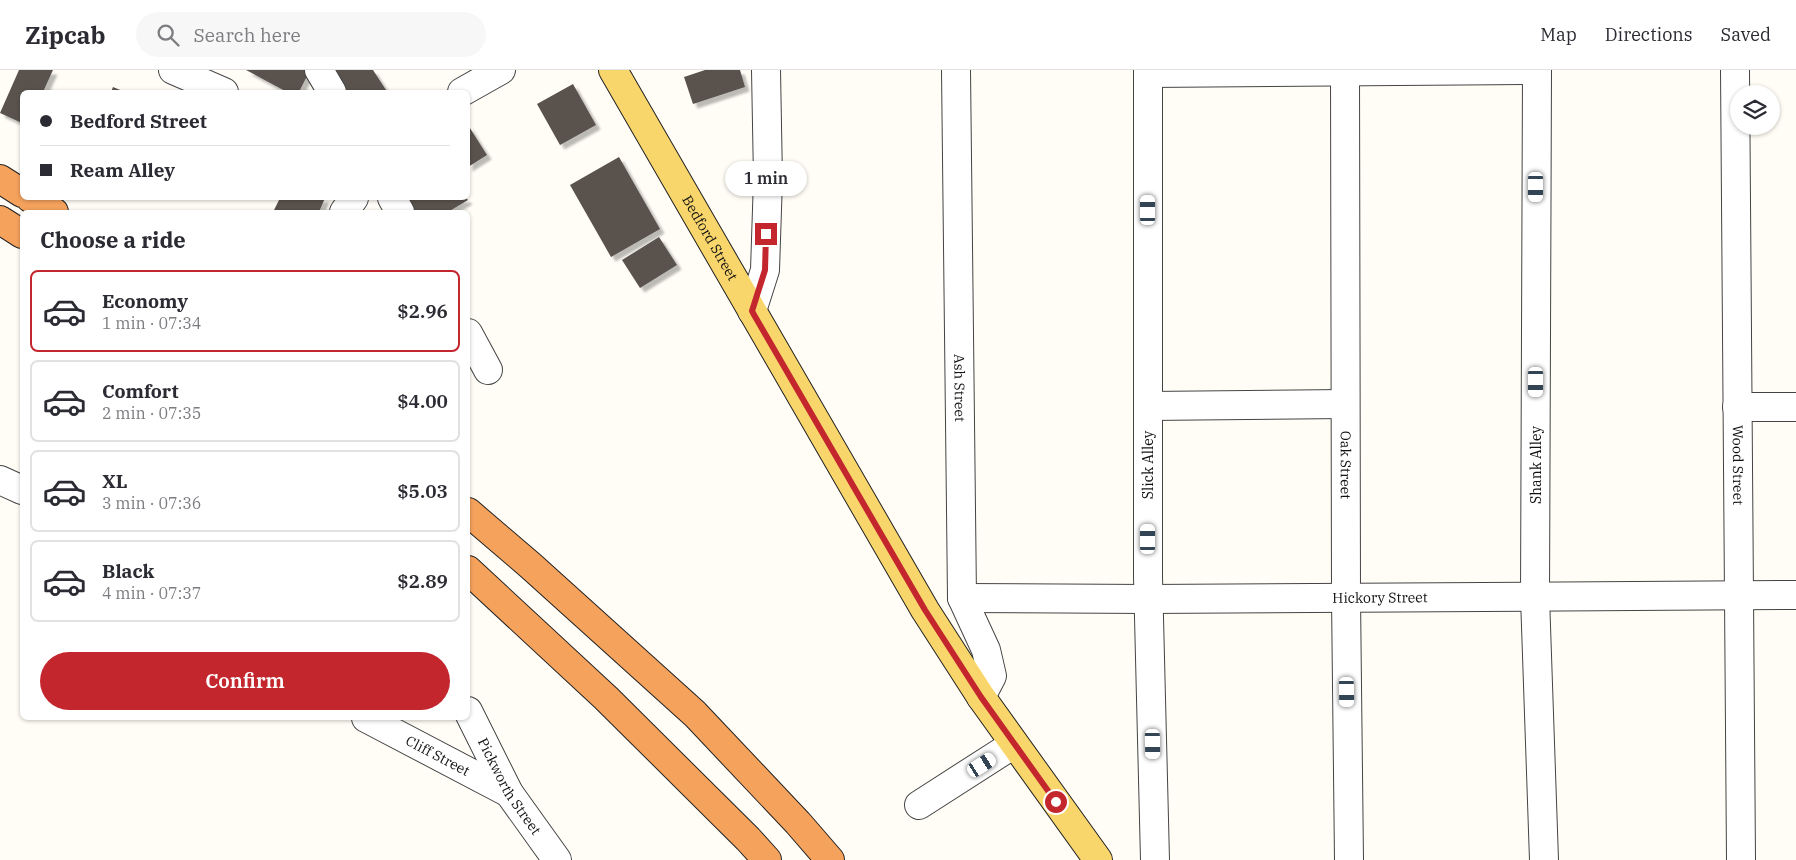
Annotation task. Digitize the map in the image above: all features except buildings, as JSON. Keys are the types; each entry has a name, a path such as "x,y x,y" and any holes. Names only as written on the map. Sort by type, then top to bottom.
{"highway":[{"path":"0,179 20,192"},
{"path":"33,200 51,210"},
{"path":"0,220 20,233"},
{"path":"470,514 532,566 695,714 798,823 830,860"},
{"path":"470,572 606,698 748,839 766,860"}],"main road":[{"name":"Bedford Street","path":"613,70 925,610 981,697 1098,860"}],"street":[{"path":"172,70 219,90"},
{"path":"319,70 331,90"},
{"path":"466,90 501,70"},
{"path":"752,311 765,270 768,179 766,70"},
{"name":"Ash Street","path":"956,70 962,598 986,650 992,676 981,697"},
{"path":"1148,71 1537,70"},
{"name":"Shank Alley","path":"1537,70 1535,597 1544,860"},
{"name":"Wood Street","path":"1735,70 1741,860"},
{"name":"Slick Alley","path":"1148,71 1148,599 1155,860"},
{"name":"Oak Street","path":"1345,71 1346,598 1349,860"},
{"path":"470,337 488,370"},
{"path":"1148,406 1346,404"},
{"path":"1738,407 1796,407"},
{"path":"0,480 20,489"},
{"name":"Hickory Street","path":"962,598 1148,599 1796,595"},
{"name":"Pickworth Street","path":"470,714 509,793 557,860"},
{"name":"Cliff Street","path":"370,720 509,793"},
{"path":"919,806 1014,744"}],"route":[{"path":"766,234 765,270 752,311 753,313 925,610 981,697 1056,802"}]}
